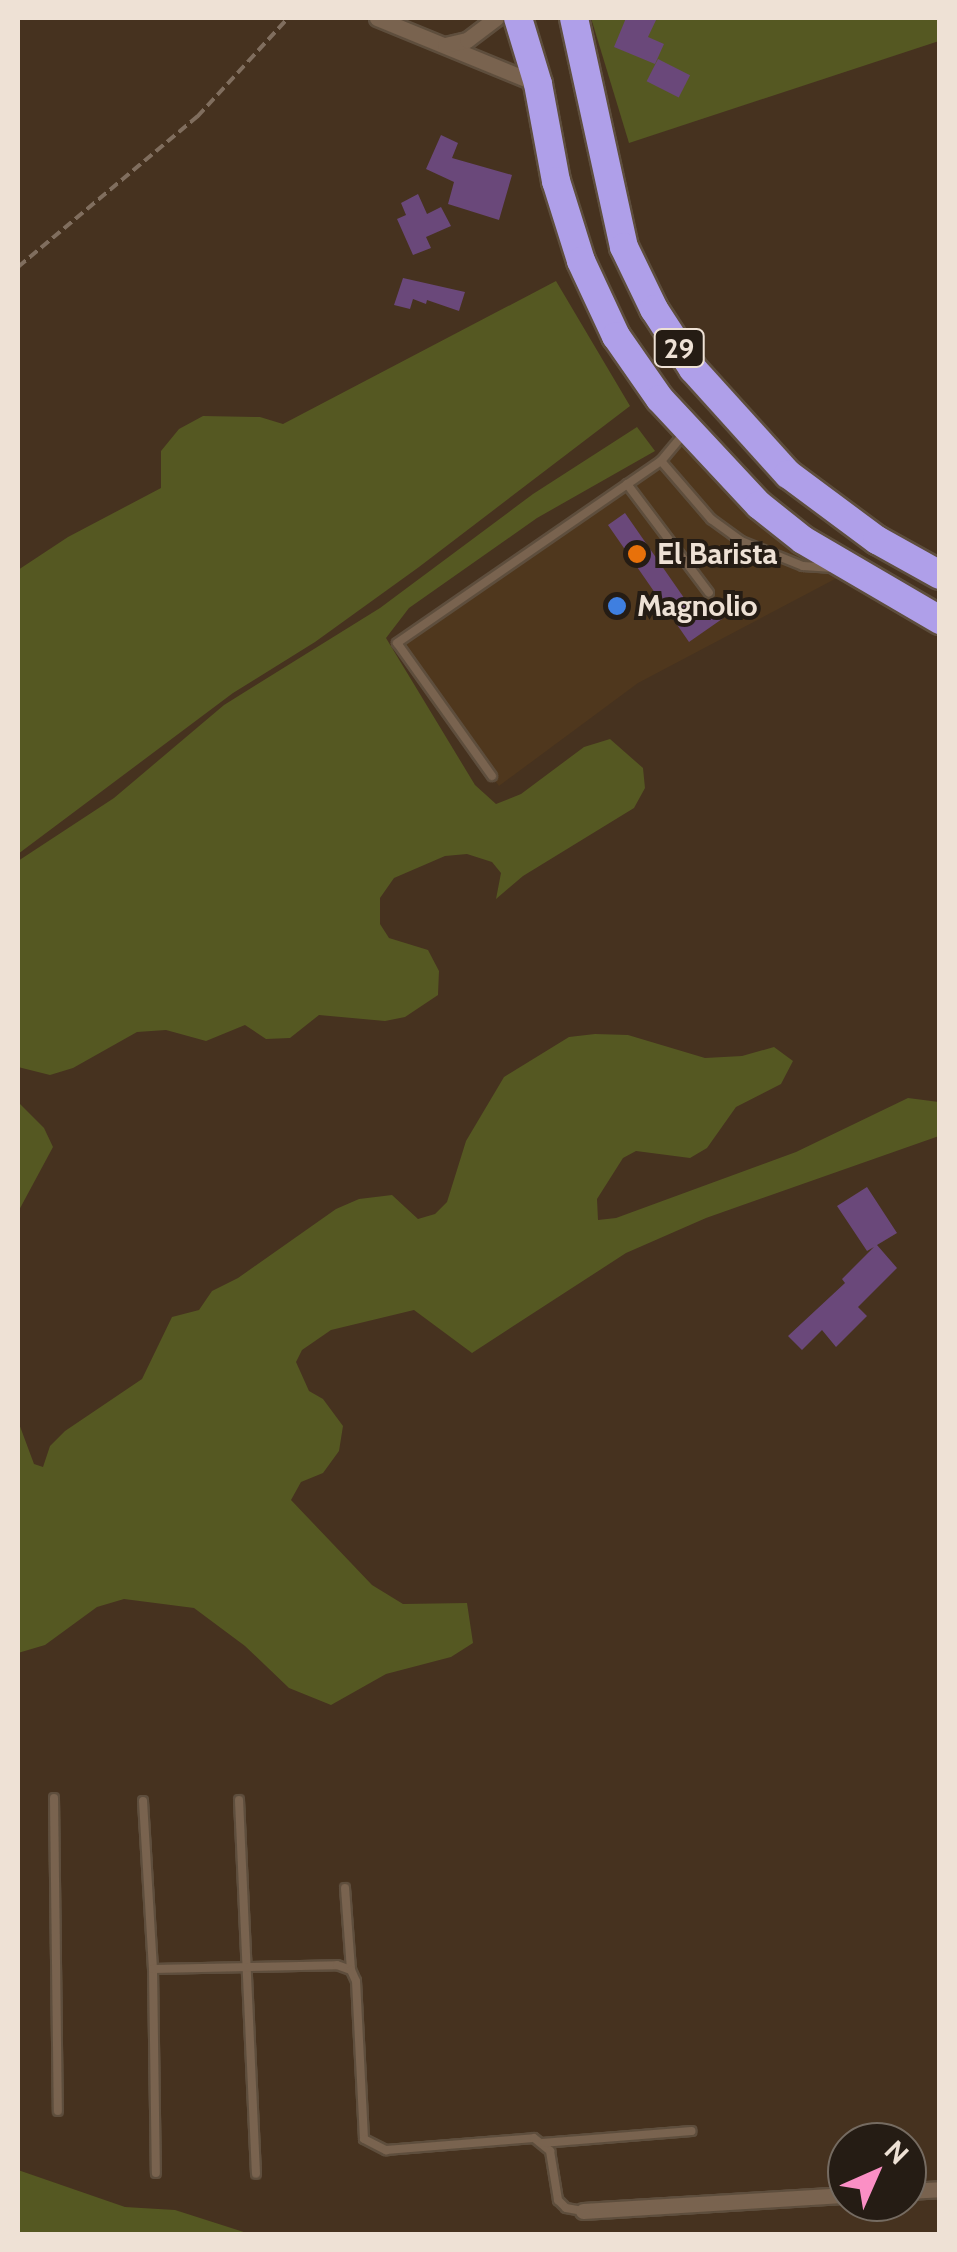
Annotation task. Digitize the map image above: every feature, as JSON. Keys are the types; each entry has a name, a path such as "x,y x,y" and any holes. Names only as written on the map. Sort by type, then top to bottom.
{"highway":[{"name":"29","path":"518,18 538,84 556,181 581,262 616,336 686,431 759,505 803,540 940,620"},
{"name":"29","path":"574,18 624,248 654,309 693,369 763,448 802,484 877,540 940,575"},
{"path":"686,431 704,417 715,421 780,487 819,516 877,540"}],"street":[{"path":"377,18 538,84"},
{"path":"444,45 467,40 496,18"},
{"path":"583,2212 827,2196"}],"lane":[{"path":"492,776 397,643 661,461 686,431"},
{"path":"661,461 711,518 741,541 803,566 854,568"},
{"path":"627,484 709,593"},
{"path":"54,1798 58,2111"},
{"path":"239,1800 250,1967 256,2174"},
{"path":"143,1802 152,1969 156,2173"},
{"path":"345,1888 351,1970 356,1980 364,2139 386,2150 534,2138 550,2152 558,2200 566,2208 583,2212"},
{"path":"152,1969 337,1965 351,1970"},
{"path":"542,2143 692,2130"}],"path":[{"path":"18,266 197,117 288,18"}],"shaded area":[{"name":"Magnolio","path":"686,431 854,569 638,683 499,786 397,643 661,461"}],"green space":[{"path":"591,18 939,18 939,41 629,143"},
{"path":"556,281 630,406 419,567 315,642 233,693 18,854 18,570 68,537 161,488 161,451 179,429 203,416 260,417 283,424"},
{"path":"637,427 655,451 537,518 409,608 386,638 475,785 496,804 521,794 584,747 610,739 643,768 645,788 634,808 523,876 496,899 501,873 492,862 467,854 445,856 394,878 380,898 380,924 389,938 428,950 439,971 438,995 405,1017 385,1021 319,1015 290,1038 266,1039 245,1025 206,1041 166,1030 137,1032 73,1068 50,1075 18,1067 18,861 114,798 224,705 380,608 533,494"},
{"path":"628,1035 705,1058 742,1056 774,1047 793,1061 781,1084 736,1107 707,1148 690,1158 636,1151 623,1158 597,1199 598,1220 616,1218 796,1152 908,1098 939,1102 939,1136 706,1218 626,1253 472,1353 414,1310 331,1330 302,1350 296,1362 309,1391 323,1399 343,1426 339,1451 323,1473 301,1482 291,1500 372,1585 403,1604 467,1603 473,1643 451,1657 386,1674 331,1705 289,1688 245,1646 194,1608 124,1599 97,1607 45,1645 18,1653 18,1421 34,1464 43,1467 50,1446 65,1431 142,1379 172,1317 199,1310 212,1291 238,1278 336,1209 359,1199 392,1195 418,1219 435,1214 447,1202 466,1141 504,1077 569,1037"},
{"path":"18,1102 44,1128 53,1147 18,1212"},
{"path":"18,2170 125,2207 175,2210 250,2234 18,2234"}],"building":[{"path":"626,18 657,18 648,37 664,44 655,64 614,47"},
{"path":"658,59 690,75 679,98 647,81"},
{"path":"441,135 458,143 452,158 512,175 499,220 448,204 454,182 426,169"},
{"path":"418,194 427,214 441,207 451,226 426,237 431,248 413,255 397,219 406,215 401,203"},
{"path":"403,278 465,292 459,311 427,300 426,304 413,299 410,309 394,305"},
{"path":"625,513 698,618 737,591 745,603 689,642 608,525"},
{"path":"867,1187 897,1233 877,1245 897,1268 858,1307 867,1316 836,1347 822,1330 802,1350 788,1336 845,1283 842,1279 874,1247 867,1251 837,1206"}],"place":[{"name":"El Barista","path":"637,554"},
{"name":"Magnolio","path":"617,606"}]}
